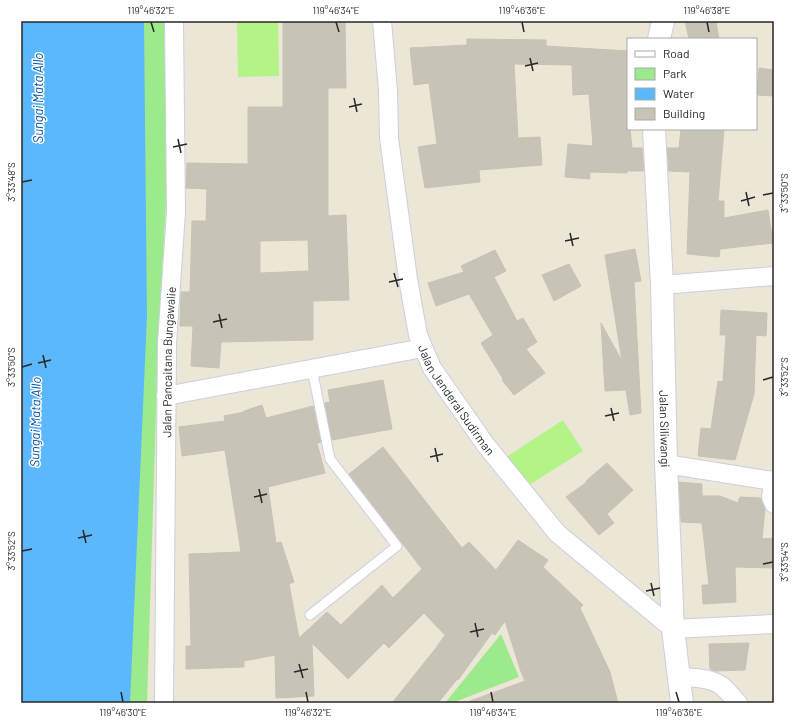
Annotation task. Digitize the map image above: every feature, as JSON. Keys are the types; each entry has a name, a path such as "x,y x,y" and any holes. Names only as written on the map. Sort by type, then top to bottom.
{"main road":[{"path":"659,38 664,21"},
{"name":"Jalan Siliwangi","path":"654,130 662,285 666,464 673,629"},
{"path":"673,629 682,703"}],"street":[{"name":"Jalan Pancaitana Bungawalie","path":"164,703 167,343 176,212 174,21"},
{"name":"Jalan Jenderal Sudirman","path":"382,21 388,91 389,138 408,280 418,335 432,368 485,444 557,533 673,629"},
{"path":"662,285 774,276"},
{"path":"166,396 423,348"},
{"path":"666,464 774,480 771,497 774,504"},
{"path":"673,629 774,624"},
{"path":"679,677 700,678 715,682 723,687 738,703"}],"lane":[{"path":"310,615 398,546 330,459 312,369"}],"green space":[{"path":"128,21 164,21 167,184 158,347 147,703 116,703"},
{"path":"237,21 278,21 279,76 238,77"},
{"path":"563,420 583,451 529,485 505,458"},
{"path":"501,634 519,677 452,703 445,703"}],"water":[{"name":"Sungai Mata Allo","path":"21,21 144,21 147,316 130,703 21,703"}],"building":[{"path":"283,21 345,21 346,88 328,88 328,216 346,215 349,300 313,301 313,340 221,342 219,368 191,366 193,326 180,326 181,292 190,292 192,221 206,221 207,189 186,188 187,163 248,164 248,107 283,107","holes":["308,240 309,271 260,273 260,241"]},
{"path":"685,21 716,21 719,38 689,38"},
{"path":"467,39 546,40 546,46 627,51 627,130 630,130 632,148 642,148 644,171 627,171 627,173 590,172 590,179 565,177 568,144 593,146 589,94 573,95 572,65 514,64 518,138 540,137 542,165 479,170 480,182 425,188 418,147 437,144 429,83 414,85 410,48 467,45"},
{"path":"759,68 774,70 774,96 757,95"},
{"path":"681,130 724,130 718,201 724,201 724,218 768,210 773,243 720,249 719,257 687,254 690,172 669,171 667,148 679,148"},
{"path":"635,249 641,281 634,282 641,413 630,415 626,390 605,391 601,323 622,361 605,255"},
{"path":"495,250 506,271 494,277 517,321 523,318 537,342 526,349 545,373 514,395 502,380 503,379 481,343 493,335 469,294 436,306 428,283 464,272 461,266"},
{"path":"569,264 581,286 554,301 542,275"},
{"path":"721,310 767,313 766,336 756,335 754,394 735,460 698,456 701,428 711,429 718,381 723,382 726,335 720,335"},
{"path":"383,380 392,429 332,440 325,403 330,402 328,390"},
{"path":"262,405 266,418 313,406 321,442 317,443 325,473 268,487 276,543 281,542 294,582 289,584 299,638 327,612 341,625 382,585 393,598 422,569 349,474 383,447 462,548 469,542 496,570 518,540 548,560 543,567 583,605 580,608 610,672 618,703 470,703 470,701 525,681 505,621 495,635 492,633 458,680 458,678 438,703 392,703 445,635 424,613 389,648 384,643 348,679 312,643 314,696 276,698 275,655 244,661 244,667 186,669 186,646 191,646 189,554 241,552 225,450 182,456 179,427 225,421 224,416 244,412"},
{"path":"607,463 633,490 607,514 614,523 599,535 566,497 587,482 586,481"},
{"path":"679,482 702,484 702,496 720,496 738,503 740,497 761,498 765,509 762,539 774,538 774,568 735,567 736,602 703,604 702,585 709,585 702,523 681,522"},
{"path":"749,643 745,670 715,671 710,669 709,644"}]}
